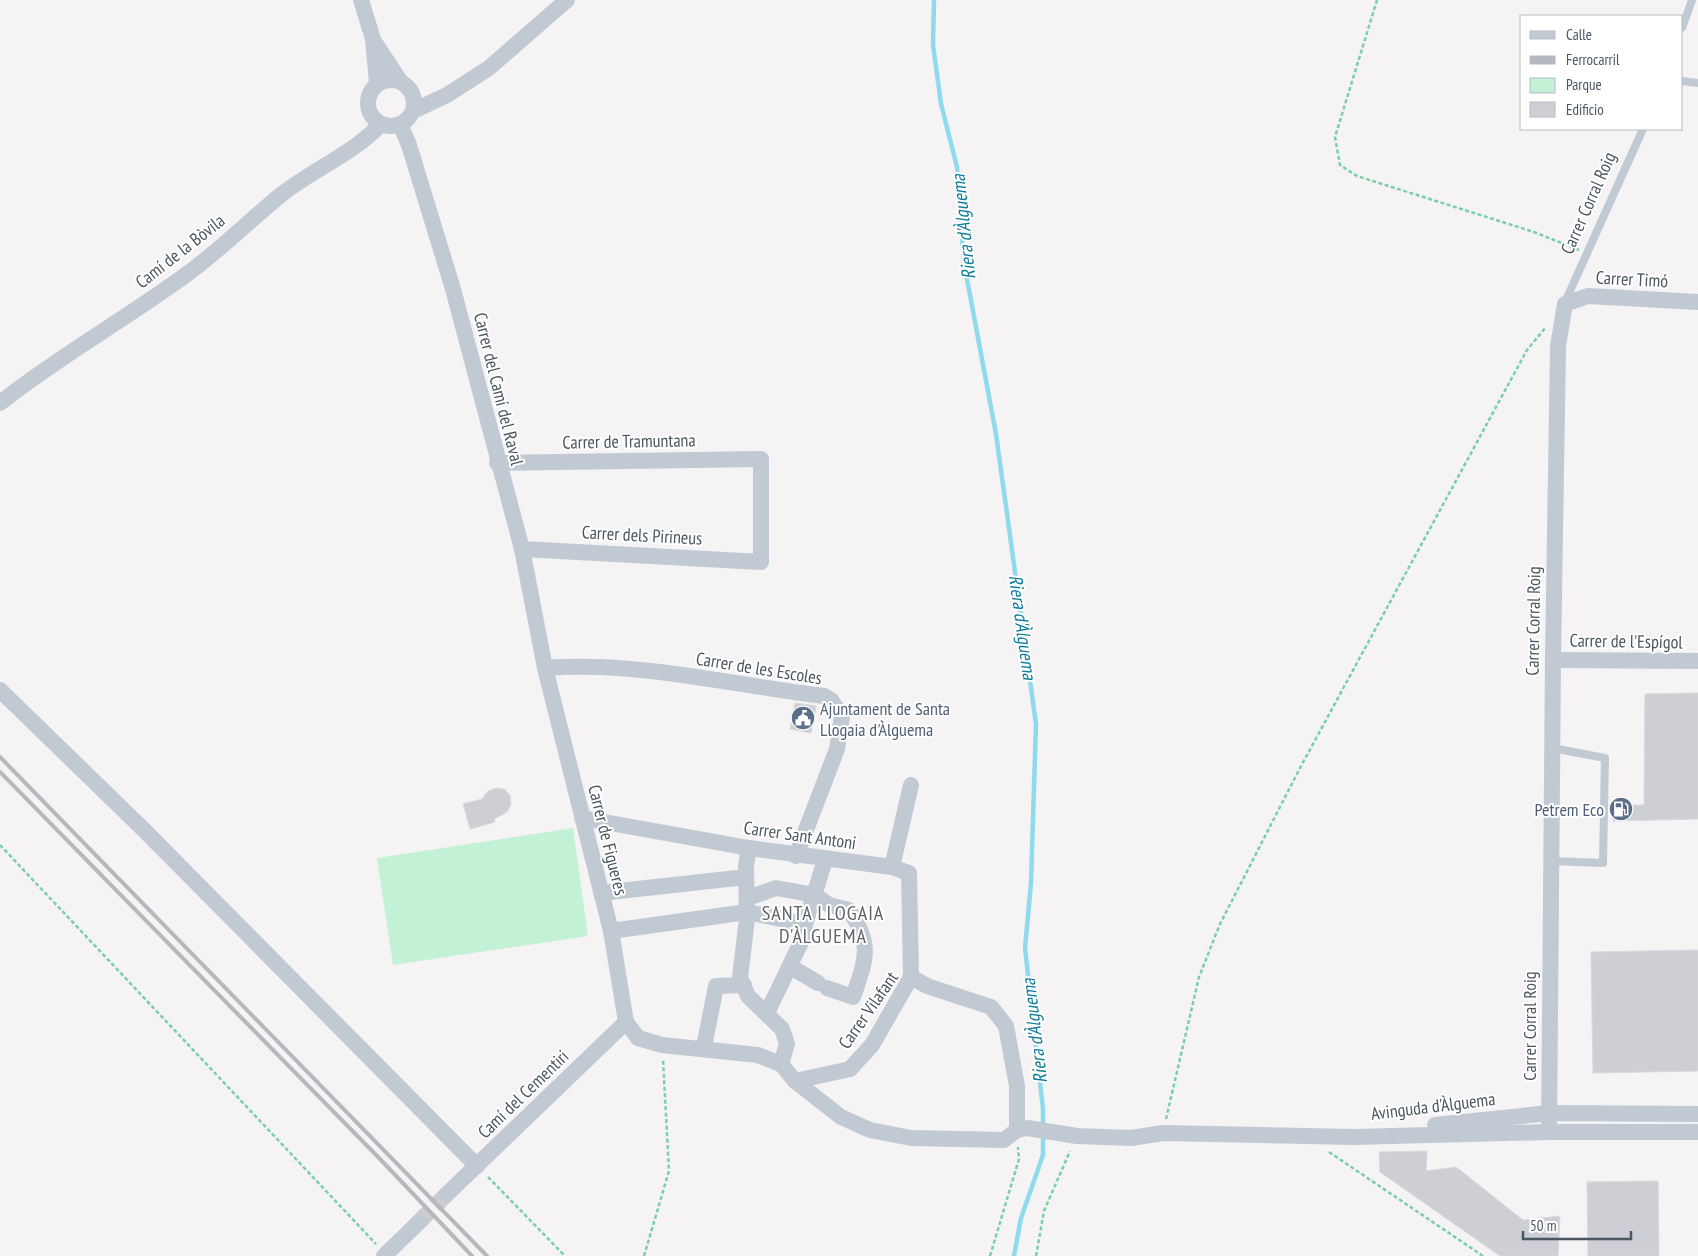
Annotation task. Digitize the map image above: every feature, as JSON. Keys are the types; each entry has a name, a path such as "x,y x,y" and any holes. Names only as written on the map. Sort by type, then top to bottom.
{"street":[{"path":"360,0 373,39 377,83"},
{"path":"413,111 446,95 490,68 566,0"},
{"path":"373,39 405,86 414,104 413,111 408,119 400,124 390,126 381,124 374,119 367,105 368,96 377,83 388,79 405,86 446,95"},
{"name":"Camí de la Bòvila","path":"0,403 77,347 133,312 189,273 284,193 369,137 381,124"},
{"name":"Carrer del Camí del Raval","path":"400,124 409,145 453,289 497,463 522,549 544,668"},
{"name":"Carrer Timó","path":"1564,304 1588,296 1698,302"},
{"name":"Carrer Corral Roig","path":"1549,1132 1558,346 1564,304"},
{"name":"Carrer de Tramuntana","path":"497,463 761,459 761,562"},
{"name":"Carrer dels Pirineus","path":"522,549 761,562"},
{"name":"Carrer de l'Espígol","path":"1553,660 1698,661"},
{"name":"Carrer de les Escoles","path":"544,668 581,666 655,671 824,696 831,700 842,716 837,749 796,856"},
{"name":"Carrer de Figueres","path":"544,668 611,931 626,1022"},
{"path":"0,690 144,830 477,1166"},
{"path":"892,868 911,785"},
{"name":"Carrer Sant Antoni","path":"582,818 796,856 892,868 909,873 911,977"},
{"path":"749,848 746,877 747,905 740,977 748,996 782,1029 786,1044 781,1064"},
{"path":"767,1013 791,967 804,936 825,860"},
{"path":"601,893 746,877"},
{"path":"611,931 747,905 776,888 816,895 829,905 849,910 866,943 863,968 853,997 822,986 791,967"},
{"path":"747,905 806,924"},
{"name":"Carrer Vilafant","path":"795,1081 850,1069 872,1045 911,977 927,986 992,1007 1006,1026 1017,1086 1022,1129"},
{"path":"704,1047 716,986 744,985"},
{"path":"626,1022 638,1038 662,1044 704,1047 758,1055 781,1064 795,1081 828,1108 870,1130 911,1138 1004,1140 1022,1129"},
{"name":"Camí del Cementiri","path":"446,1194 626,1022"},
{"name":"Avinguda d'Àlguema","path":"1354,1137 1549,1113 1698,1114"},
{"name":"Avinguda d'Àlguema","path":"1022,1129 1077,1136 1131,1138 1163,1133 1354,1137 1549,1132 1698,1132"},
{"path":"385,1255 418,1223"}],"lane":[{"path":"1683,25 1692,0"},
{"path":"1683,81 1698,83"},
{"name":"Carrer Corral Roig","path":"1564,304 1643,130"},
{"path":"1551,861 1602,863 1604,758 1552,748"}],"path":[{"path":"1377,0 1335,137 1340,165 1357,176 1534,232 1587,253"},
{"path":"1163,1133 1199,977 1220,924 1301,766 1527,350 1564,304"},
{"path":"0,845 385,1255"},
{"path":"644,1256 669,1171 662,1044"},
{"path":"990,1256 1019,1159 1022,1129"},
{"path":"1036,1256 1044,1211 1077,1136"},
{"path":"1314,1136 1324,1149 1483,1256"},
{"path":"477,1166 565,1256"}],"green space":[{"path":"573,828 588,936 393,965 377,858"}],"building":[{"path":"1698,693 1698,819 1613,821 1613,805 1644,805 1645,694"},
{"name":"Ajuntament de Santa Llogaia d'Àlguema","path":"795,703 816,706 811,733 790,729"},
{"path":"496,788 504,789 510,795 511,804 507,812 494,819 495,822 470,829 463,804 482,799 488,791"},
{"path":"1698,950 1698,1071 1593,1073 1591,952"},
{"path":"1427,1151 1426,1171 1456,1167 1523,1220 1560,1216 1558,1256 1500,1256 1380,1172 1379,1152"},
{"path":"1658,1181 1659,1256 1588,1256 1587,1182"}],"waterway":[{"name":"Riera d'Àlguema","path":"934,0 933,45 941,104 957,167 964,263 996,434 1036,724 1031,883 1025,948 1043,1109 1043,1127"},
{"name":"Riera d'Àlguema","path":"1014,1256 1021,1218 1043,1155 1043,1134"}],"tunnel":[{"path":"418,1223 447,1194"}],"railway":[{"path":"0,757 487,1256"},
{"path":"0,772 381,1160 472,1256"}],"place":[{"name":"Ajuntament de Santa Llogaia d'Àlguema","path":"803,718"},
{"name":"Petrem Eco","path":"1621,809"}],"district":[{"name":"SANTA LLOGAIA D'ÀLGUEMA","path":"823,924"}]}
